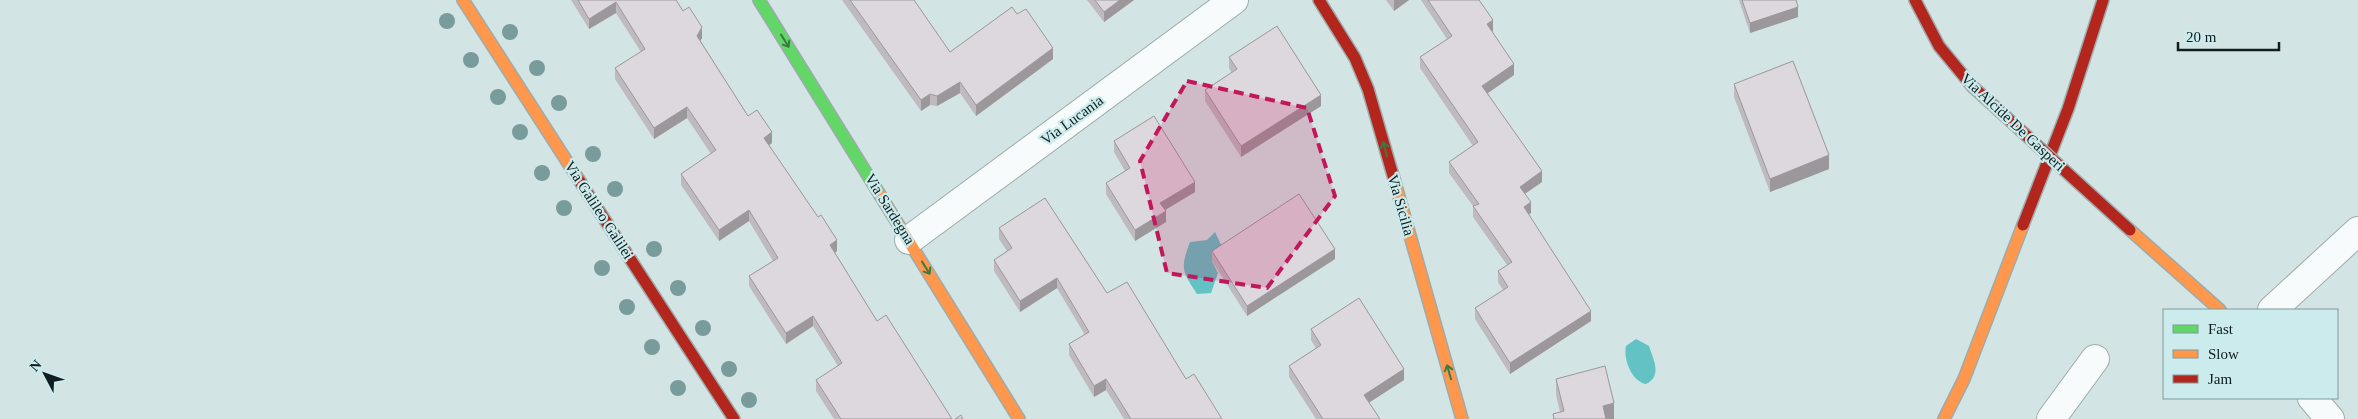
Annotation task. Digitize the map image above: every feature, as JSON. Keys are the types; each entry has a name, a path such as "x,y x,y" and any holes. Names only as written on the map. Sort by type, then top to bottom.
{"street":[{"name":"Via Galileo Galilei","path":"463,0 734,419"},
{"name":"Via Sardegna","path":"759,0 1019,419"},
{"name":"Via Lucania","path":"909,240 1234,0"},
{"name":"Via Sicilia","path":"1320,0 1355,58 1368,89 1462,419"},
{"name":"Via Alcide De Gasperi","path":"1915,0 1927,31 1947,59 1972,86 2219,309"},
{"path":"1944,419 1964,379 2064,118 2103,0"},
{"path":"2273,309 2358,231"},
{"path":"2051,419 2095,359"},
{"path":"2313,399 2330,419"}],"highlighted area":[{"path":"1187,81 1307,108 1335,196 1267,288 1167,273 1140,161"}],"water":[{"path":"1215,232 1224,251 1212,261 1218,273 1211,293 1197,294 1184,270 1187,251 1190,242 1207,240"},
{"path":"1636,339 1649,346 1654,362 1654,377 1646,384 1633,375 1627,363 1626,346"}],"building":[{"path":"578,0 676,0 683,11 689,7 702,27 697,36 748,116 757,110 772,132 764,138 818,217 821,215 837,240 830,245 877,321 886,315 952,419 841,419 816,380 842,363 813,316 786,333 749,276 778,258 749,210 719,230 681,174 716,150 687,107 654,128 615,68 645,49 616,2 589,19"},
{"path":"850,0 914,0 950,52 1012,7 1017,14 1026,9 1053,48 976,105 960,82 937,96 930,94 921,100"},
{"path":"1095,0 1120,0 1104,12"},
{"path":"1428,0 1479,0 1493,20 1487,24 1514,64 1482,86 1542,171 1520,187 1531,202 1524,207 1591,311 1510,363 1475,308 1508,287 1498,271 1512,262 1473,206 1479,204 1449,162 1478,142 1420,57 1452,36"},
{"path":"1742,0 1796,0 1798,7 1750,23"},
{"path":"1277,26 1321,95 1241,146 1205,90 1237,69 1229,57"},
{"path":"1793,61 1829,155 1770,179 1734,84"},
{"path":"1154,116 1195,182 1160,203 1166,211 1135,230 1106,183 1130,168 1114,141"},
{"path":"1299,194 1335,249 1247,306 1212,251"},
{"path":"1045,198 1107,293 1127,282 1186,379 1194,374 1222,419 1131,419 1106,379 1094,386 1069,344 1089,332 1057,278 1020,301 994,260 1012,248 999,228"},
{"path":"1359,298 1404,369 1364,395 1380,419 1323,419 1289,366 1321,345 1311,329"},
{"path":"1605,366 1614,403 1603,406 1606,419 1554,419 1553,414 1564,411 1556,379"},
{"path":"961,415 963,419 955,419"}],"traffic: fast":[{"path":"759,0 880,195"}],"traffic: slow":[{"path":"463,0 579,180"},
{"path":"1394,179 1462,419"},
{"path":"880,195 1019,419"},
{"path":"1944,419 1964,379 2023,225"},
{"path":"2130,230 2219,309"}],"traffic: jam":[{"path":"1319,0 1355,58 1368,89 1394,179"},
{"path":"1915,0 1939,46 1972,86"},
{"path":"2023,225 2068,109 2103,0"},
{"path":"1972,86 2130,230"},
{"path":"579,180 734,419"}]}
